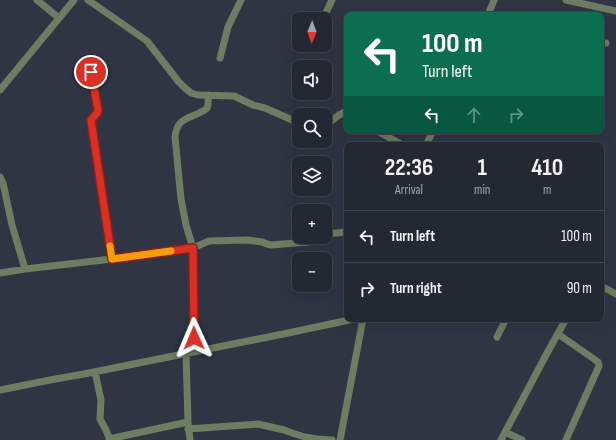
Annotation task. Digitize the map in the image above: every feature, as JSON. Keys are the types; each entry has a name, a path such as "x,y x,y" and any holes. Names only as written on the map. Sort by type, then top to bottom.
{"street":[{"path":"37,0 59,18"},
{"path":"0,90 74,0"},
{"path":"88,0 148,41 184,87 191,92 198,95 234,96 292,120"},
{"path":"220,58 228,27 240,0"},
{"path":"326,12 332,0"},
{"path":"489,12 494,0"},
{"path":"566,0 616,11"},
{"path":"91,72 98,110 91,120 112,259"},
{"path":"194,352 193,248 186,225 181,199 175,132 184,119 206,109 208,105 208,95"},
{"path":"332,121 344,113"},
{"path":"383,134 397,142"},
{"path":"0,177 3,183 12,225 25,269"},
{"path":"332,233 344,232"},
{"path":"0,274 25,269 193,248 209,241 248,240 271,245 292,243"},
{"path":"604,288 616,294"},
{"path":"0,390 186,354 344,321"},
{"path":"340,440 362,322"},
{"path":"497,337 504,322"},
{"path":"501,440 564,322"},
{"path":"558,334 598,362 600,366 566,440"},
{"path":"186,354 188,425 190,440"},
{"path":"95,372 101,400 100,420 110,439 188,425 258,424 305,437 332,440"},
{"path":"505,432 522,440"}],"slow traffic":[{"path":"110,246 112,259 171,251"}],"route":[{"path":"91,72 98,110 91,120 112,259 193,248 194,338"}]}
